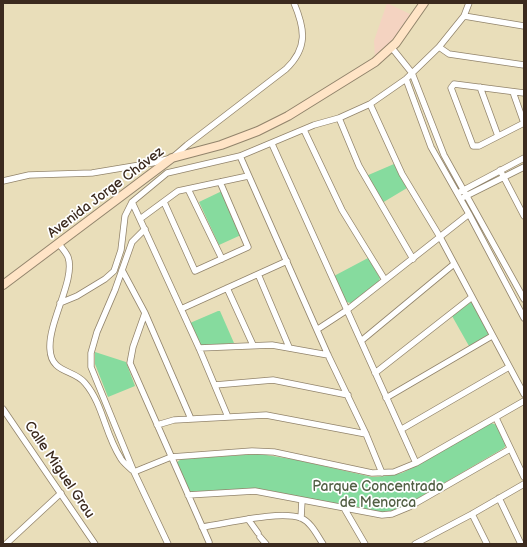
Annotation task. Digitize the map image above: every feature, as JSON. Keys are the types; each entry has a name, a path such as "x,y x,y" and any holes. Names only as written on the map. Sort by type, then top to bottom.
{"main road":[{"name":"Avenida Jorge Chávez","path":"3,285 172,158 221,145 267,127 288,116 362,70 392,48 424,3"}],"street":[{"path":"3,181 43,174 92,173 115,170 172,158 199,135 286,69 296,59 301,47 303,31 294,3"},
{"path":"60,302 77,296 105,279 114,271 121,250 125,216 132,202 167,172 240,156 304,130 339,118 370,104 406,79 439,47 464,16 469,3"},
{"path":"464,16 524,26"},
{"path":"439,47 449,54 524,65"},
{"path":"392,48 412,73 437,142 524,299"},
{"path":"406,79 431,147 469,214 524,318"},
{"path":"513,92 524,123 477,147 473,146 452,92 452,86 454,84 524,93"},
{"path":"480,88 498,136"},
{"path":"370,104 402,174 440,237 524,394"},
{"path":"339,118 359,166 412,259"},
{"path":"304,130 342,210 385,280"},
{"path":"272,144 386,398 402,429 416,463"},
{"path":"240,156 318,329 328,355 366,434 382,473"},
{"path":"457,193 524,158"},
{"path":"460,199 504,178 524,166"},
{"path":"500,170 524,216"},
{"path":"140,219 178,191 248,176"},
{"path":"164,202 195,271 248,247 220,182"},
{"path":"188,189 222,259"},
{"path":"132,202 199,348 228,417"},
{"path":"318,329 347,310 469,214"},
{"path":"145,229 132,242 97,332 91,353 92,367 134,472 168,544"},
{"path":"59,244 68,257 70,273 50,336 51,357 56,365 64,372 84,381 97,402 120,458 134,472"},
{"path":"181,308 287,261"},
{"path":"361,341 454,264"},
{"path":"122,270 145,313 191,419"},
{"path":"258,274 289,347"},
{"path":"227,288 252,345"},
{"path":"375,373 472,297"},
{"path":"145,313 139,327 130,363 209,542"},
{"path":"139,327 151,328"},
{"path":"386,398 492,336"},
{"path":"199,348 252,345 289,347 328,355"},
{"path":"402,429 509,366"},
{"path":"215,385 273,380 348,395"},
{"path":"134,472 171,457 252,451 274,452 372,473 394,472 416,463 524,401"},
{"name":"Calle Miguel Grau","path":"4,412 95,544"},
{"path":"157,425 174,420 266,416 366,434"},
{"path":"496,418 524,477"},
{"path":"188,495 255,491 382,515 392,514 409,507 510,449"},
{"path":"415,544 472,514 524,484"},
{"path":"6,544 61,493"},
{"path":"499,498 521,544"},
{"path":"301,518 302,500"},
{"path":"344,508 365,544"},
{"path":"472,514 487,544"},
{"path":"202,527 248,519 289,516 301,518 309,523 322,544"},
{"path":"248,519 266,544"}],"shaded area":[{"path":"387,3 412,15 392,45 375,58 374,41"}],"green space":[{"path":"394,164 407,188 382,203 366,176"},
{"path":"222,191 241,235 219,245 199,202"},
{"path":"368,258 380,278 379,281 351,303 346,302 334,276"},
{"path":"471,302 489,333 469,346 452,316"},
{"path":"220,311 234,343 202,346 198,344 190,323"},
{"path":"95,352 126,362 135,386 108,397 95,364"},
{"name":"Parque Concentrado de Menorca","path":"491,423 497,425 506,445 504,448 403,507 377,513 262,489 190,493 176,463 181,459 260,454 297,460 372,477 387,476 402,473 412,468"}]}
